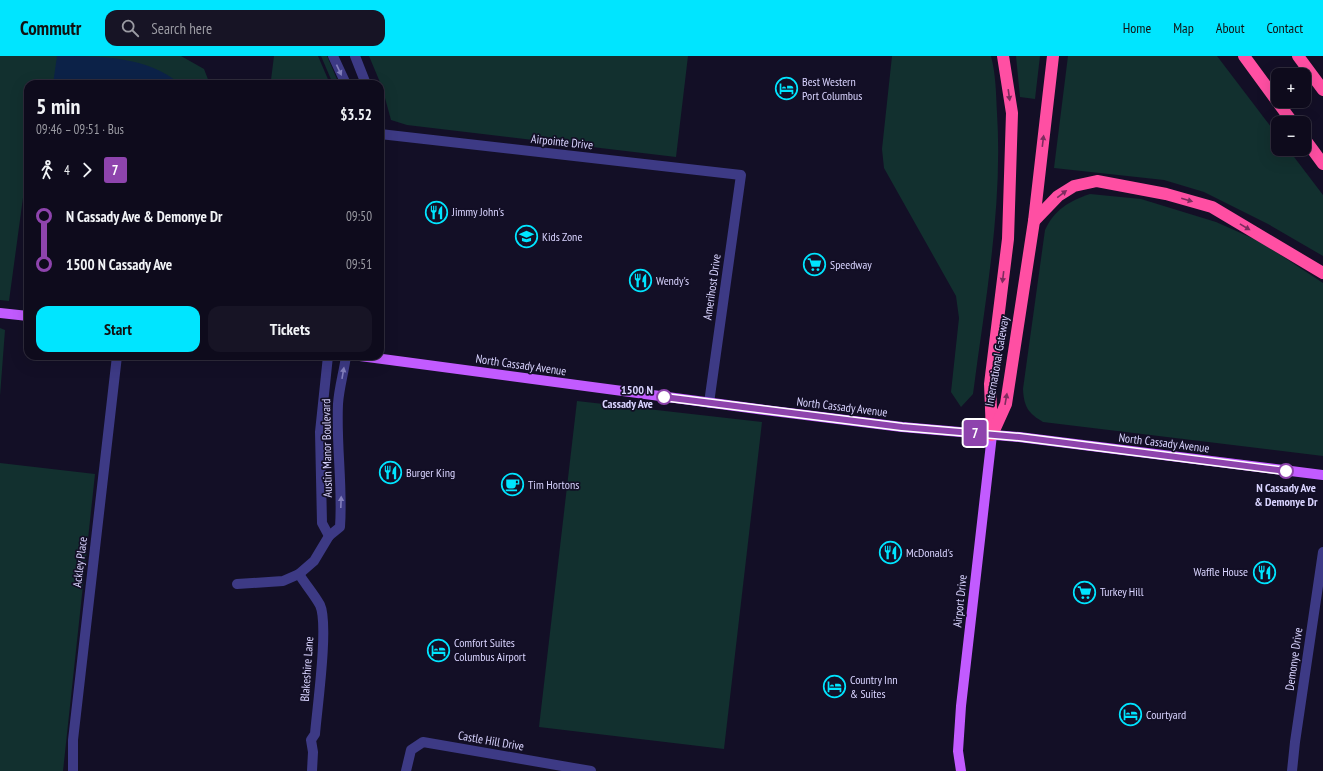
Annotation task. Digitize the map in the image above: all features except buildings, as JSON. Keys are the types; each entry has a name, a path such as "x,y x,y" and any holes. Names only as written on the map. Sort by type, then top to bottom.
{"highway":[{"name":"International Gateway","path":"992,435 990,384 1008,239 1012,113 1003,56"},
{"name":"International Gateway","path":"992,435 1006,404 1034,221 1053,56"},
{"path":"1244,56 1288,116"},
{"path":"1298,56 1323,90"},
{"path":"1311,148 1323,164"},
{"path":"1034,221 1058,196 1074,186 1097,181 1166,194 1212,207 1323,274"}],"main road":[{"path":"0,313 24,316"},
{"name":"North Cassady Avenue","path":"384,359 709,403 902,427 992,435 1323,476"},
{"name":"Airport Drive","path":"961,771 958,751 961,706 992,435"}],"street":[{"path":"333,56 344,80"},
{"path":"355,56 364,80"},
{"name":"Airpointe Drive","path":"384,134 741,175"},
{"name":"Amerihost Drive","path":"709,403 741,175"},
{"name":"Ackley Place","path":"73,771 72,747 117,360"},
{"name":"Austin Manor Boulevard","path":"328,360 320,432 322,522 329,536"},
{"name":"Austin Manor Boulevard","path":"238,584 283,581 299,574 314,561 329,536 340,527 341,490 338,463 338,403 345,360"},
{"name":"Demonye Drive","path":"1292,771 1323,552"},
{"name":"Blakeshire Lane","path":"299,574 320,605 322,613 323,644 314,734 311,740 313,752 312,771"},
{"name":"Castle Hill Drive","path":"406,771 411,750 423,742 591,771"}],"green space":[{"path":"0,56 181,56 204,69 208,80 24,80 24,190 9,301 0,300"},
{"path":"274,56 318,56 328,80 271,80"},
{"path":"321,56 327,56 337,80 331,80"},
{"path":"369,56 688,56 676,157 407,125 391,120 384,94 384,80 379,80"},
{"path":"892,56 991,56 993,63 996,92 998,148 992,254 973,394 961,407 951,392 959,318 956,296 884,168 882,149"},
{"path":"1016,56 1040,56 1035,99 1020,97"},
{"path":"1068,56 1217,56 1271,127 1271,156 1293,156 1323,195 1323,256 1268,224 1204,192 1164,180 1054,168"},
{"path":"1090,194 1141,199 1216,222 1261,242 1323,283 1323,456 1043,422 1030,412 1024,400 1023,389 1045,230 1053,217 1063,207"},
{"path":"0,328 5,330 0,396"},
{"path":"577,401 762,422 724,749 539,727"},
{"path":"0,463 95,474 63,771 0,771"}],"water":[{"path":"57,56 90,56 106,57 138,63 153,68 174,80 54,80"}],"bus line":[{"name":"7","path":"664,397 902,427 1019,437 1286,471"}],"place":[{"name":"Best Western Port Columbus","path":"786,89"},
{"name":"Jimmy John's","path":"437,212"},
{"name":"Kids Zone","path":"527,237"},
{"name":"Speedway","path":"814,265"},
{"name":"Wendy's","path":"641,281"},
{"name":"1500 N Cassady Ave","path":"664,397"},
{"name":"N Cassady Ave & Demonye Dr","path":"1286,471"},
{"name":"Burger King","path":"390,473"},
{"name":"Tim Hortons","path":"513,485"},
{"name":"McDonald's","path":"890,553"},
{"name":"Waffle House","path":"1264,572"},
{"name":"Turkey Hill","path":"1084,592"},
{"name":"Comfort Suites Columbus Airport","path":"439,650"},
{"name":"Country Inn & Suites","path":"835,687"},
{"name":"Courtyard","path":"1130,715"}]}
